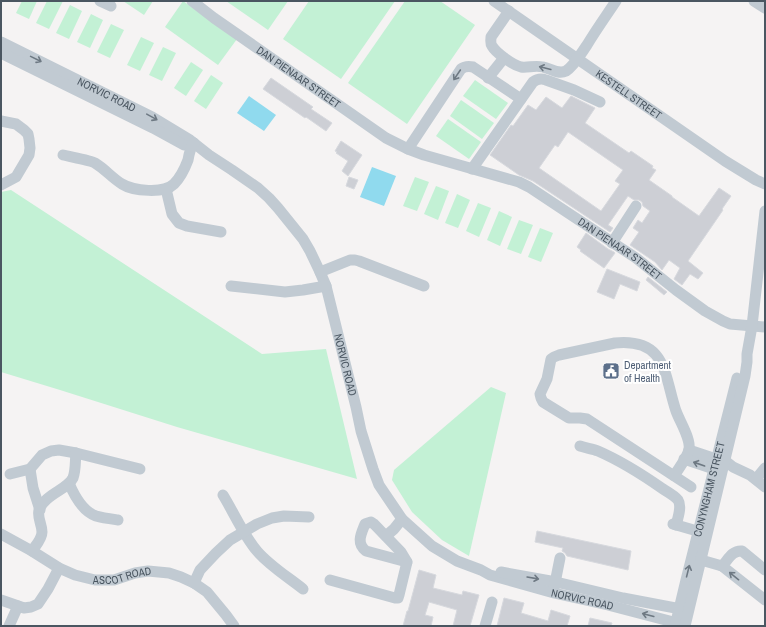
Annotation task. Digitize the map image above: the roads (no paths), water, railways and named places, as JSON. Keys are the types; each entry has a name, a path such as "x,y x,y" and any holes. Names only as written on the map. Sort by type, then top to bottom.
{"street":[{"path":"100,1 111,6"},
{"name":"DAN PIENAAR STREET","path":"192,1 380,133 408,149 519,182 529,187 636,258 705,311 730,324 765,327"},
{"name":"KESTELL STREET","path":"494,1 725,161 765,184"},
{"path":"509,11 491,37 490,41 493,48 504,58 520,67 542,66 558,72 565,72 578,58 616,1"},
{"path":"754,1 765,8"},
{"name":"NORVIC ROAD","path":"1,42 152,117 192,145 232,170 258,188 269,198 303,239 326,286 361,431 379,485 402,519 432,546 456,561 501,579 622,598 684,610"},
{"name":"NORVIC ROAD","path":"1,53 153,128 192,145"},
{"path":"488,78 504,58"},
{"path":"408,149 461,69 464,67 473,67 521,99"},
{"path":"472,169 533,82 542,79 574,90 600,102"},
{"path":"1,121 16,124 24,130 28,134 30,148 29,155 16,177 1,185"},
{"path":"63,155 94,163 124,186 149,190 160,190 166,189 174,184 180,176 187,163 192,145"},
{"path":"166,189 172,214 179,223 187,226 221,232"},
{"path":"612,242 636,206"},
{"name":"CONYNGHAM STREET","path":"680,625 703,532 745,376 765,211"},
{"path":"320,272 350,260 354,260 424,286"},
{"path":"231,286 285,292 326,286"},
{"path":"674,476 687,454 689,443 677,413 664,367 657,355 649,348 637,344 615,343 559,355 551,359 547,379 540,394 543,402 569,418 587,419 674,476 691,487"},
{"path":"580,446 596,450 616,459 672,495 678,500 680,507 675,524 703,532"},
{"path":"10,474 30,469 42,455 51,451 59,450 140,469"},
{"path":"32,551 39,541 42,532 38,518 40,510 44,502 52,494 72,480 76,453"},
{"path":"687,454 750,475 761,483 765,468"},
{"path":"30,469 33,488 40,510"},
{"path":"69,483 75,496 89,512 97,516 118,520"},
{"path":"223,495 256,551 303,589"},
{"path":"194,583 200,570 216,553 230,540 257,524 272,518 284,516 309,517"},
{"path":"386,536 402,519"},
{"path":"330,580 395,598 398,598 400,595 407,562 401,552 374,524 368,523 365,524 360,539 362,547 366,550 407,562"},
{"name":"CONYNGHAM STREET","path":"684,610 701,560 703,532"},
{"name":"ASCOT ROAD","path":"1,534 59,568 75,575 95,580 114,580 135,573 148,571 169,573 194,583 207,592 234,626"},
{"path":"722,566 735,552 742,551 765,570"},
{"path":"555,587 560,558"},
{"path":"701,560 722,566 765,600"},
{"path":"1,600 24,608 38,604 59,568"},
{"name":"NORVIC ROAD","path":"555,587 608,605 680,625"},
{"path":"485,626 492,602"},
{"path":"9,626 18,606"}],"water":[{"path":"249,96 276,115 264,131 237,113"},
{"path":"372,167 396,176 384,206 360,197"}],"place":[{"name":"Department of Health","path":"611,371"}]}
